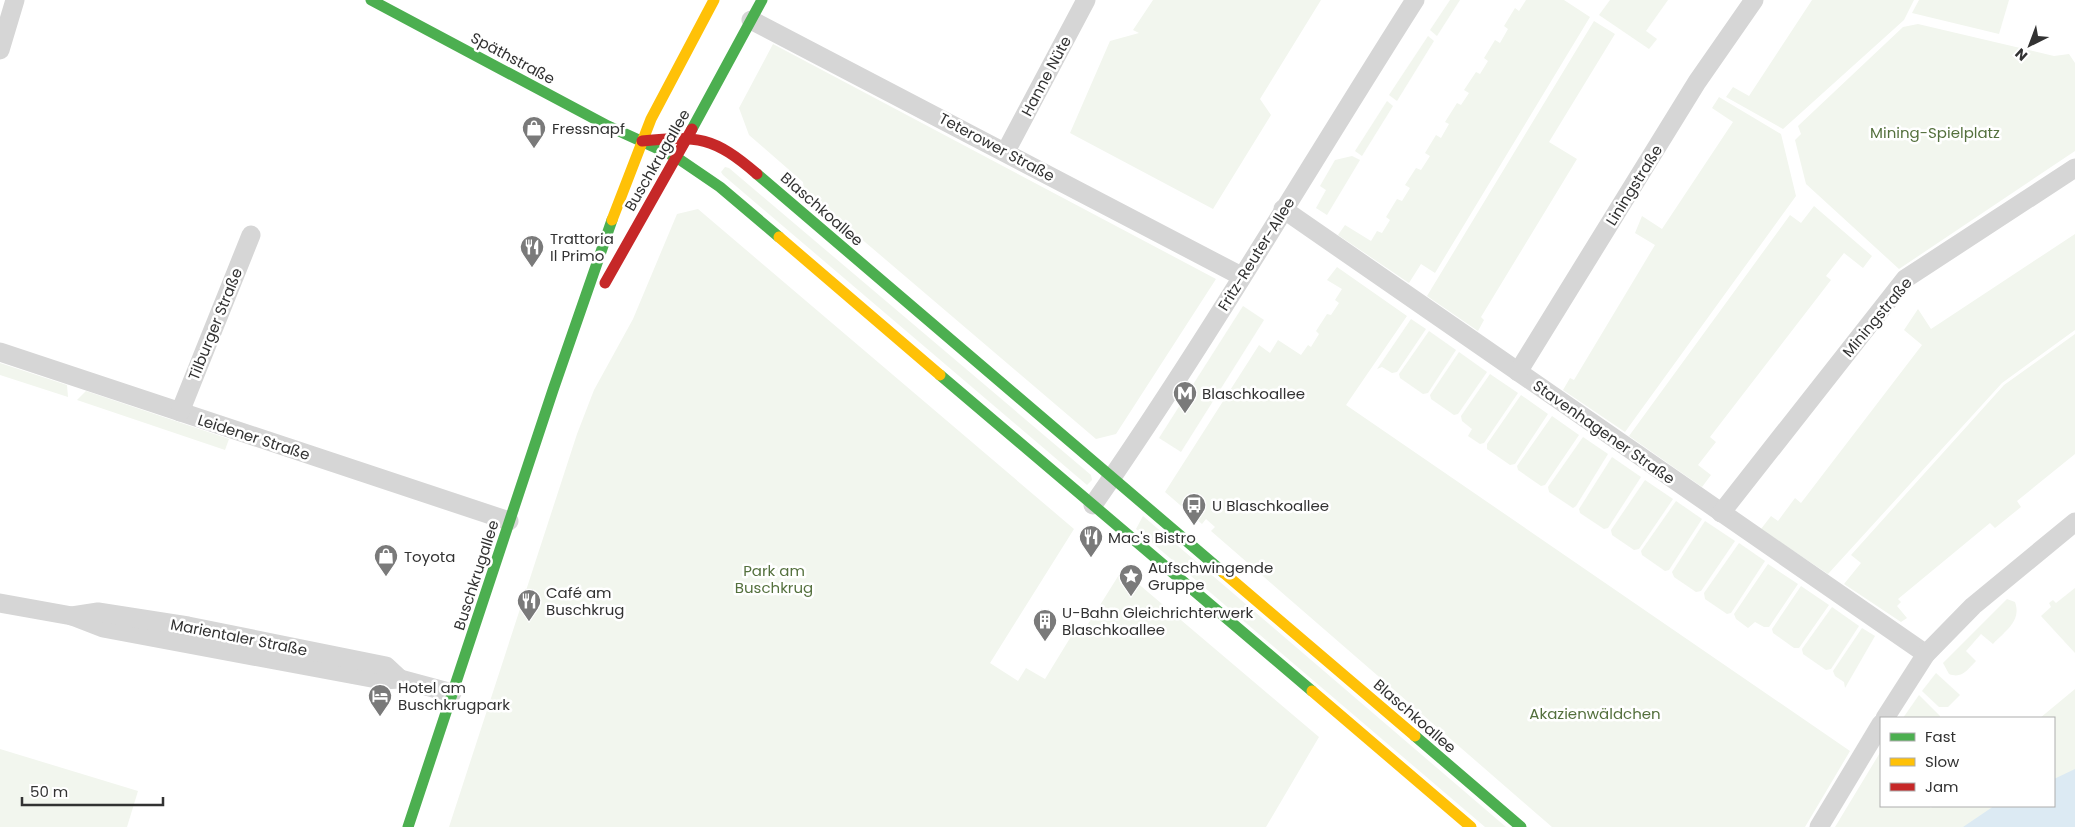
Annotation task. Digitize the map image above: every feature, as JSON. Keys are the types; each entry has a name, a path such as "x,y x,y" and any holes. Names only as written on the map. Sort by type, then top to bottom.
{"main road":[{"name":"Späthstraße","path":"371,0 608,126 676,157"},
{"name":"Buschkrugallee","path":"408,827 553,390 576,334 641,141 714,0"},
{"name":"Buschkrugallee","path":"576,334 688,136 762,0"},
{"name":"Blaschkoallee","path":"641,141 688,136 714,142 737,156 1521,827"},
{"path":"676,157 706,176 741,204 1471,827"}],"street":[{"path":"0,50 15,0"},
{"name":"Hanne Nüte","path":"1006,151 1086,0"},
{"name":"Fritz-Reuter-Allee","path":"1094,505 1415,0"},
{"name":"Liningstraße","path":"1518,372 1698,82 1754,0"},
{"name":"Teterower Straße","path":"751,20 1006,151 1241,276"},
{"name":"Miningstraße","path":"1722,513 1904,279 2075,168"},
{"name":"Stavenhagener Straße","path":"1283,209 1926,654"},
{"name":"Tilburger Straße","path":"180,412 251,235"},
{"name":"Leidener Straße","path":"0,352 509,521"},
{"path":"1885,717 1926,654 1981,600 2075,522"},
{"name":"Marientaler Straße","path":"0,603 72,616 98,612 196,627 386,666 400,679 452,693"},
{"path":"1819,827 1880,726"}],"green space":[{"path":"1153,0 1321,0 1260,99 1271,115 1213,209 1070,133 1110,41 1139,33 1133,30"},
{"path":"1450,0 1460,0 1437,36 1430,30"},
{"path":"1526,0 1564,0 1590,17 1435,273 1421,264 1409,283 1338,235 1345,225 1371,241 1377,231 1382,233 1390,220 1386,217 1397,199 1402,201 1410,188 1405,185 1416,168 1421,170 1430,156 1425,153 1436,135 1441,138 1449,124 1445,122 1457,103 1461,105 1469,93 1464,90 1476,72 1480,74 1488,61 1484,58 1495,40 1500,43 1508,29 1504,26 1515,8 1519,11"},
{"path":"1610,0 1668,0 1646,31 1657,39 1649,49 1599,15"},
{"path":"1812,0 1914,0 1904,20 1783,129 1726,97 1733,87 1749,96"},
{"path":"1919,0 2009,0 1999,34 1912,13"},
{"path":"1594,21 1615,34 1549,142 1577,159 1481,317 1484,320 1478,331 1427,296"},
{"name":"Mining-Spielplatz","path":"1918,24 2054,56 2069,54 2075,63 2075,151 1899,269 1806,184 1795,140 1801,134 1798,126 1903,27"},
{"path":"1428,36 1434,41 1397,101 1389,95"},
{"path":"773,44 1216,279 1116,434 1096,439 804,190 803,182 749,135 739,108"},
{"path":"1719,97 1781,134 1796,196 1625,432 1563,390 1570,378 1574,380 1655,245 1635,233 1642,216 1662,229 1733,122 1712,108"},
{"path":"1387,101 1393,106 1362,156 1355,151"},
{"path":"1352,156 1360,160 1327,215 1316,208 1326,190 1320,186 1335,160"},
{"path":"725,167 729,168 1091,475 1092,480 1087,485 723,175 721,172"},
{"path":"1814,206 1872,256 1863,268 1844,253 1826,276 1831,280 1710,437 1716,442 1698,465 1711,475 1702,487 1629,436 1790,215 1801,223"},
{"name":"Park am Buschkrug","path":"698,209 1074,529 990,663 1018,681 1026,668 1045,679 1078,625 1085,629 1122,570 1319,737 1266,827 449,827 577,434 594,390 633,319 677,214"},
{"path":"2075,234 2075,330 2002,383 1828,574 1761,529 1771,516 1778,521 1795,498 1801,503 1922,345 1904,330 1918,309 1931,329"},
{"name":"Akazienwäldchen","path":"1337,267 1407,316 1346,405 1850,751 1805,827 1552,827 1211,531 1215,527 1206,519 1202,524 1165,492 1259,345 1270,353 1278,340 1301,355 1308,345 1311,347 1319,334 1316,331 1327,314 1331,315 1339,303 1335,300 1342,289 1327,280"},
{"path":"1243,306 1264,320 1181,452 1159,438"},
{"path":"1411,319 1426,329 1397,372 1392,373 1382,367 1377,369"},
{"path":"1429,331 1456,350 1428,393 1423,394 1400,378 1399,374"},
{"path":"2075,334 2075,454 2017,501 2021,507 1995,528 1990,523 1898,599 1901,602 1897,606 1907,618 1901,622 1844,584 1861,563 1851,555 2004,385"},
{"path":"1459,352 1487,372 1458,414 1454,415 1431,399 1430,395"},
{"path":"0,363 67,385 68,397 0,375"},
{"path":"1490,374 1518,393 1484,443 1480,444 1468,436 1472,429 1462,421 1461,416"},
{"path":"86,391 229,439 225,450 77,400"},
{"path":"1521,395 1548,414 1515,464 1510,465 1487,449 1487,444"},
{"path":"1552,416 1579,435 1545,485 1541,486 1518,470 1517,466"},
{"path":"1583,437 1608,454 1573,508 1549,492 1548,487"},
{"path":"1612,457 1641,477 1608,528 1604,529 1580,513 1579,509"},
{"path":"1645,480 1673,499 1639,549 1634,550 1612,535 1611,530"},
{"path":"1676,501 1702,519 1669,570 1665,571 1642,555 1641,551"},
{"path":"1143,516 1506,827 1485,827 1136,529"},
{"path":"1705,521 1735,541 1701,591 1696,592 1674,577 1672,572"},
{"path":"1739,543 1765,561 1731,613 1727,614 1705,599 1704,593"},
{"path":"1768,564 1798,584 1769,627 1764,627 1755,622 1748,628 1736,619 1734,614"},
{"path":"1801,586 1829,605 1799,648 1794,648 1773,633 1772,629"},
{"path":"2075,588 2075,653 2041,616 2051,607 2049,603 2053,600 2056,603"},
{"path":"2007,599 2015,602 2017,609 2011,625 1993,644 1981,634 1966,651 1976,661 1961,674 1949,674 1943,663"},
{"path":"1832,607 1859,626 1831,669 1826,670 1803,654 1802,649"},
{"path":"1862,628 1875,636 1845,688 1844,682 1835,676 1833,671"},
{"path":"1936,673 1960,695 1948,707 1939,707 1922,691"},
{"path":"2075,689 2075,827 1835,827 1880,753 1880,807 2055,807 2055,717 2041,717"},
{"path":"1919,695 1940,716 1940,717 1904,717"},
{"path":"0,749 138,791 127,827 0,827"}],"shaded area":[{"path":"2075,769 2075,827 1963,827 1993,807 2055,807 2055,779"}],"traffic: fast":[{"path":"371,0 608,126 676,157 720,187 779,237"},
{"path":"692,129 762,0"},
{"path":"757,174 1224,573"},
{"path":"408,827 553,390 612,220"},
{"path":"940,375 1312,691"},
{"path":"1415,736 1521,827"}],"traffic: slow":[{"path":"612,220 651,119 714,0"},
{"path":"779,237 940,375"},
{"path":"1224,573 1415,736"},
{"path":"1312,691 1471,827"}],"traffic: jam":[{"path":"605,283 692,129"},
{"path":"642,141 678,138 704,141 729,152 757,174"}],"place":[{"name":"Fressnapf","path":"534,149"},
{"name":"Trattoria Il Primo","path":"532,268"},
{"name":"Blaschkoallee","path":"1185,414"},
{"name":"U Blaschkoallee","path":"1194,526"},
{"name":"Mac's Bistro","path":"1091,558"},
{"name":"Toyota","path":"386,577"},
{"name":"Aufschwingende Gruppe","path":"1131,597"},
{"name":"Café am Buschkrug","path":"529,622"},
{"name":"U-Bahn Gleichrichterwerk Blaschkoallee","path":"1045,642"},
{"name":"Hotel am Buschkrugpark","path":"380,717"}]}
